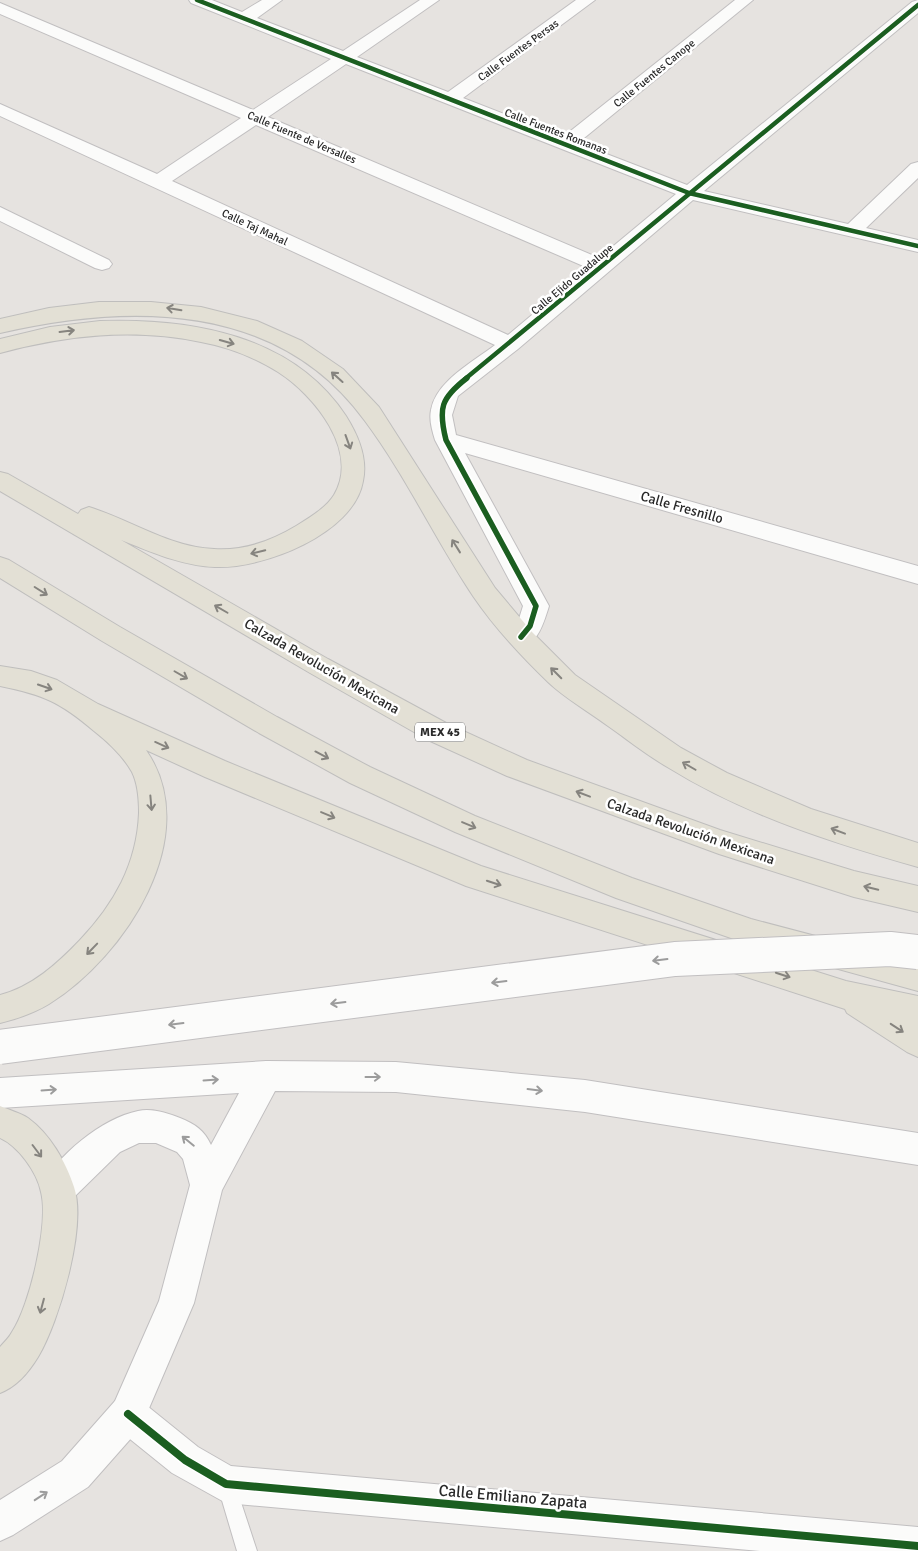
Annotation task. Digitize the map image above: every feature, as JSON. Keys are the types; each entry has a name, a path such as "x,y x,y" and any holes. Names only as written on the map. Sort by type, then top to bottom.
{"main road":[{"path":"10,333 95,308 124,306 167,308 242,323 310,353 340,378 371,412 488,598 521,637 562,679 687,765 750,797 855,838 918,855"},
{"path":"1,481 178,552 204,557 236,557 281,547 312,528 344,499 354,468 348,438 329,407 288,368 237,345 186,332 123,326 53,333 10,333"},
{"name":"Calzada Revolución Mexicana","path":"1,481 319,666 438,732 517,768 719,842 854,884 918,899"},
{"path":"0,566 111,634 268,725 360,775 466,824 626,889 751,932 918,977"},
{"path":"0,676 49,687 86,710 116,733 135,755 149,779 153,816 150,841 142,875 118,917 75,966 47,989 0,1009"},
{"path":"86,710 215,768 476,877 846,996 918,1010"},
{"path":"846,996 918,1042"},
{"path":"0,1122 16,1129 39,1151 58,1189 60,1219 58,1242 39,1315 25,1345 0,1375"}],"street":[{"name":"Calle Fuentes Romanas","path":"197,0 689,193 918,246"},
{"path":"244,18 274,0"},
{"path":"158,182 431,0"},
{"name":"Calle Fuentes Persas","path":"449,100 587,0"},
{"name":"Calle Fuentes Canope","path":"564,145 745,0"},
{"name":"Calle Ejido Guadalupe","path":"521,637 530,626 536,606 446,440 440,412 450,392 918,5"},
{"name":"Calle Fuente de Versalles","path":"0,8 603,267"},
{"name":"Calle Taj Mahal","path":"0,109 510,344"},
{"path":"853,230 918,168"},
{"path":"0,214 102,264"},
{"name":"Calle Fresnillo","path":"446,440 918,575"},
{"path":"0,1047 674,958 890,949 918,952"},
{"path":"0,1093 266,1076 396,1077 585,1096 918,1148"},
{"path":"0,1522 75,1474 128,1414 176,1303 207,1185 266,1076"},
{"path":"58,1189 110,1139 126,1129 141,1126 166,1128 183,1136 195,1146 207,1185"},
{"name":"Calle Emiliano Zapata","path":"128,1414 185,1460 226,1484 918,1546"}],"lane":[{"path":"226,1484 247,1551"}],"cycle path":[{"path":"197,0 689,193 918,246"},
{"path":"521,637 530,626 536,606 446,440 441,415 443,404 450,391 510,344 689,193 918,5"},
{"path":"128,1414 185,1460 226,1484 918,1546"}]}
